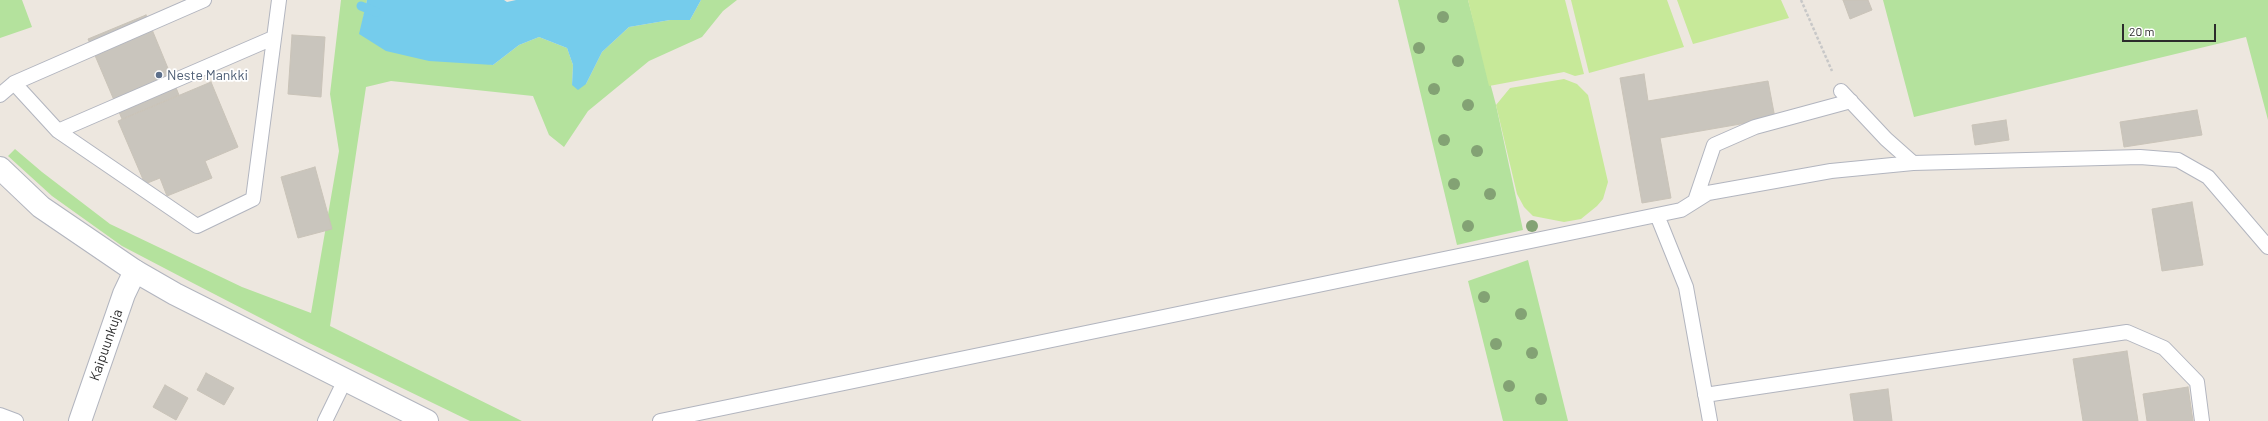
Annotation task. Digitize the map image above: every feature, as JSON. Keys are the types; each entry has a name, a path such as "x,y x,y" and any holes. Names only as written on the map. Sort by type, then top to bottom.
{"street":[{"path":"0,168 41,207 135,271 176,294 427,421"},
{"name":"Kaipuunkuja","path":"80,421 124,294 135,271"}],"lane":[{"path":"0,95 14,83 204,0"},
{"path":"14,83 58,131 196,226 253,199 279,0"},
{"path":"58,131 273,38"},
{"path":"1695,201 1714,145 1754,127 1846,96 1886,139 1913,163"},
{"path":"660,421 1681,210 1708,193 1831,171 1913,163 2140,157 2178,160 2208,177 2268,247"},
{"path":"1657,215 1686,287 1710,421"},
{"path":"1705,395 2127,332 2164,348 2197,382 2202,421"},
{"path":"325,421 345,380"},
{"path":"0,415 16,421"}],"path":[{"path":"1801,0 1846,96"}],"green space":[{"path":"0,0 22,0 32,27 0,38"},
{"path":"341,0 367,0 360,34 493,65 519,45 539,37 567,48 573,65 572,85 586,84 602,52 629,27 670,20 690,20 701,0 737,0 723,11 702,37 649,61 588,111 564,147 549,135 533,96 391,81 366,87 330,326 522,421 470,421 307,342 122,246 52,196 8,156 15,149 42,172 110,224 242,287 311,313 339,151 330,94"},
{"path":"1398,0 1468,0 1496,105 1523,230 1457,245"},
{"path":"1468,0 1565,0 1584,74 1575,76 1564,72 1489,86"},
{"path":"1571,0 1667,0 1684,47 1589,73"},
{"path":"1677,0 1781,0 1789,18 1693,44"},
{"path":"1883,0 2268,0 2268,120 2246,37 1914,117"},
{"path":"1564,79 1577,84 1588,95 1608,182 1603,199 1597,206 1581,219 1564,222 1533,216 1524,207 1517,194 1496,105 1510,88"},
{"path":"1528,260 1568,421 1503,421 1468,281"}],"water":[{"path":"367,0 504,0 507,2 516,0 701,0 690,20 670,20 629,27 602,52 586,84 578,90 572,85 573,65 567,48 539,37 519,45 493,65 429,61 386,51 359,34"}],"building":[{"path":"1843,0 1868,0 1872,10 1850,19"},
{"path":"146,15 179,95 122,119 88,39"},
{"path":"292,35 325,37 321,97 288,94"},
{"path":"1644,74 1648,101 1768,81 1775,118 1660,138 1671,198 1642,203 1620,78"},
{"path":"211,82 238,147 205,161 212,178 167,196 160,178 145,184 118,121"},
{"path":"2197,110 2202,135 2124,147 2120,122"},
{"path":"2006,120 2009,140 1975,145 1972,125"},
{"path":"315,167 332,229 298,238 281,177"},
{"path":"2192,202 2203,265 2162,271 2152,209"},
{"path":"2127,351 2138,421 2083,421 2073,359"},
{"path":"206,373 234,388 224,405 197,390"},
{"path":"165,385 188,398 176,420 153,407"},
{"path":"2188,387 2193,421 2147,421 2143,394"},
{"path":"1888,389 1892,421 1854,421 1850,394"}],"waterway":[{"path":"361,6 376,12"}],"place":[{"name":"Neste Mankki","path":"159,75"}]}
